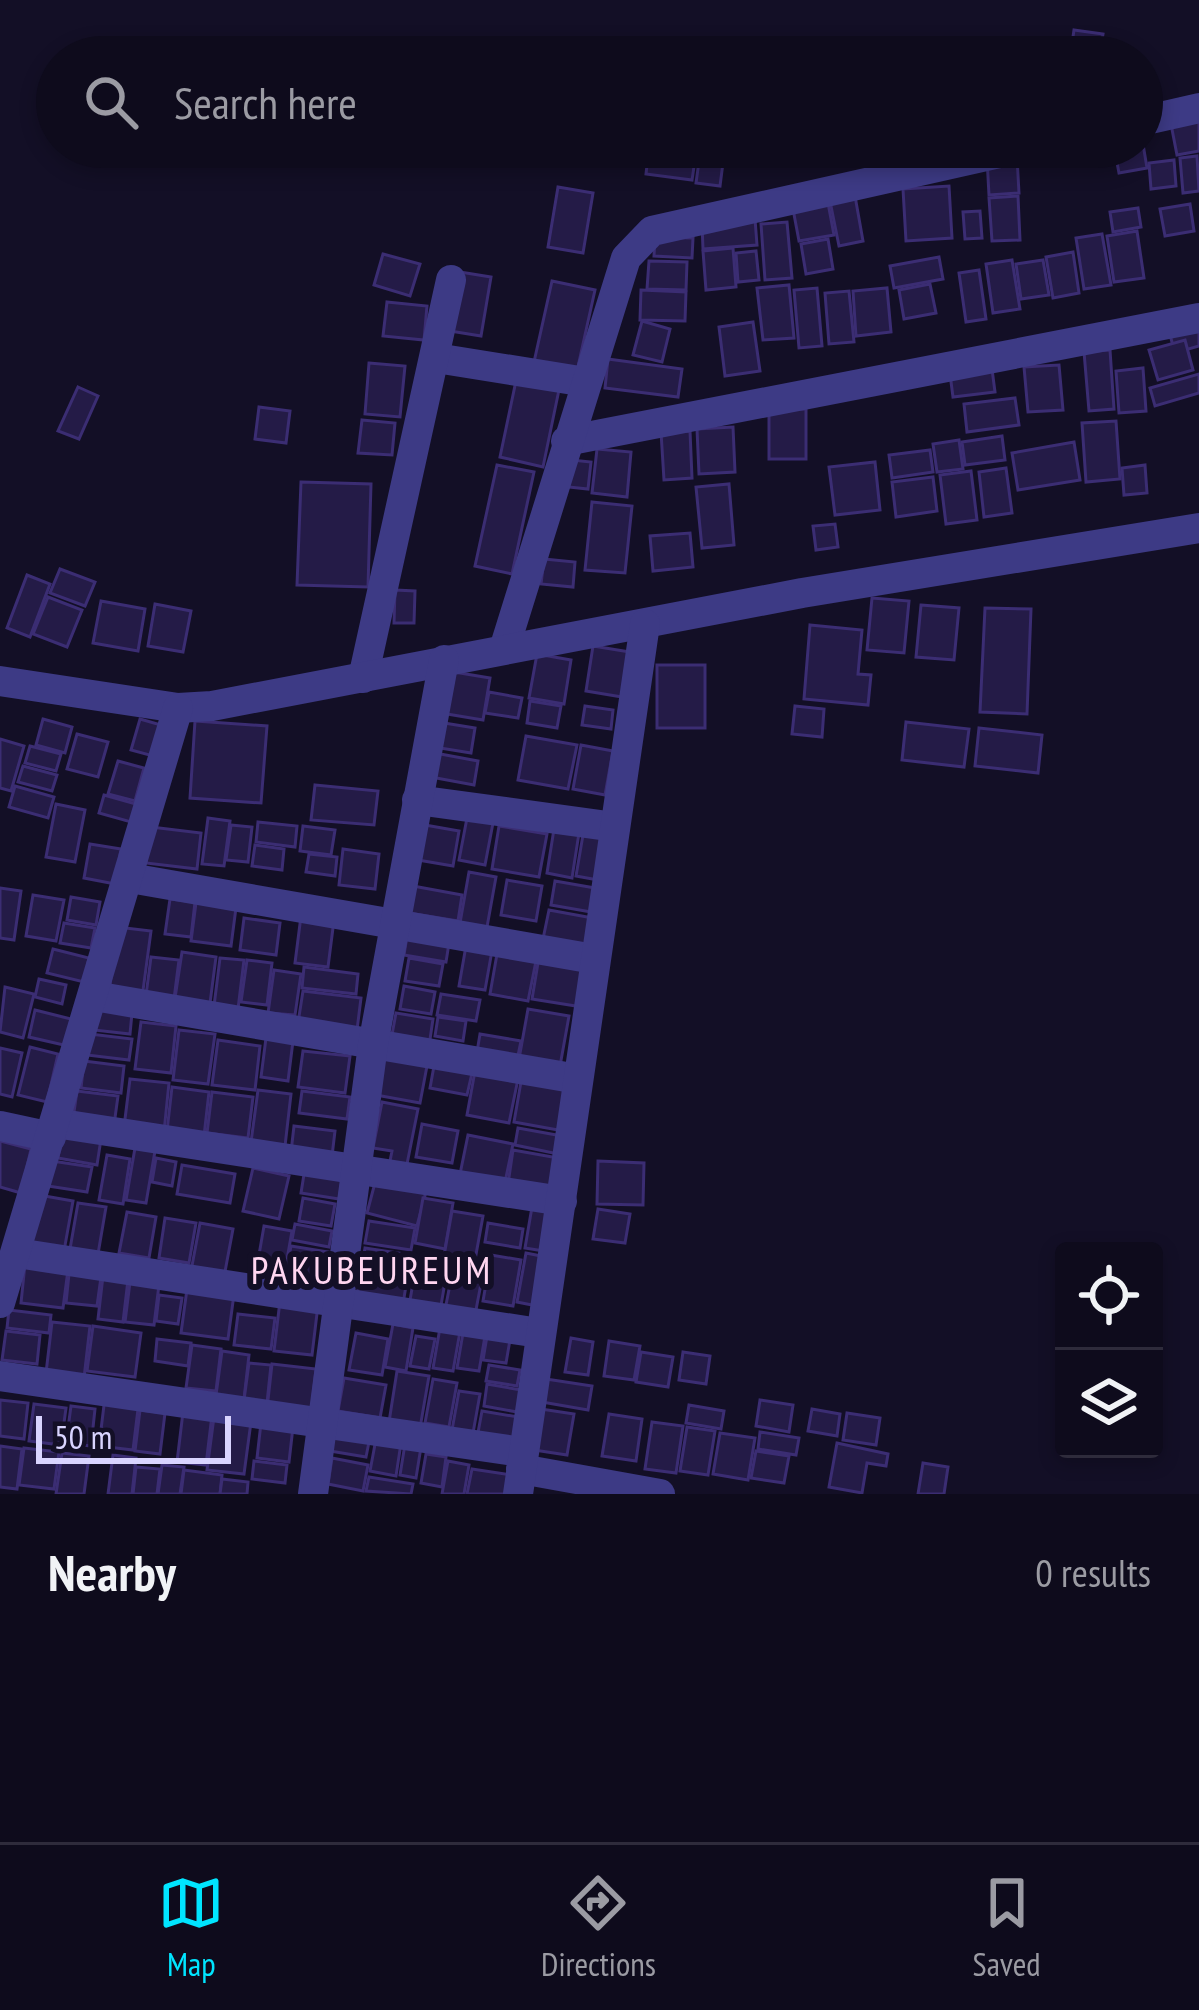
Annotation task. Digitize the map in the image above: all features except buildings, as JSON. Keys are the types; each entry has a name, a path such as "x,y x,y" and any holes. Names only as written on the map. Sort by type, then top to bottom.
{"street":[{"path":"1163,116 1199,108"},
{"path":"506,646 626,258 652,231 933,168"},
{"path":"363,677 451,280"},
{"path":"566,441 1199,318"},
{"path":"436,358 586,382"},
{"path":"0,681 178,708 266,698 506,646 1199,528"},
{"path":"520,1472 645,624"},
{"path":"313,1494 373,1045 444,660"},
{"path":"0,1303 178,708"},
{"path":"417,800 614,827"},
{"path":"130,878 394,920 594,959"},
{"path":"94,996 578,1079"},
{"path":"0,1126 562,1201"},
{"path":"16,1253 539,1333"},
{"path":"0,1376 322,1424 520,1472 660,1494"}],"district":[{"name":"PAKUBEUREUM","path":"372,1270"}]}
